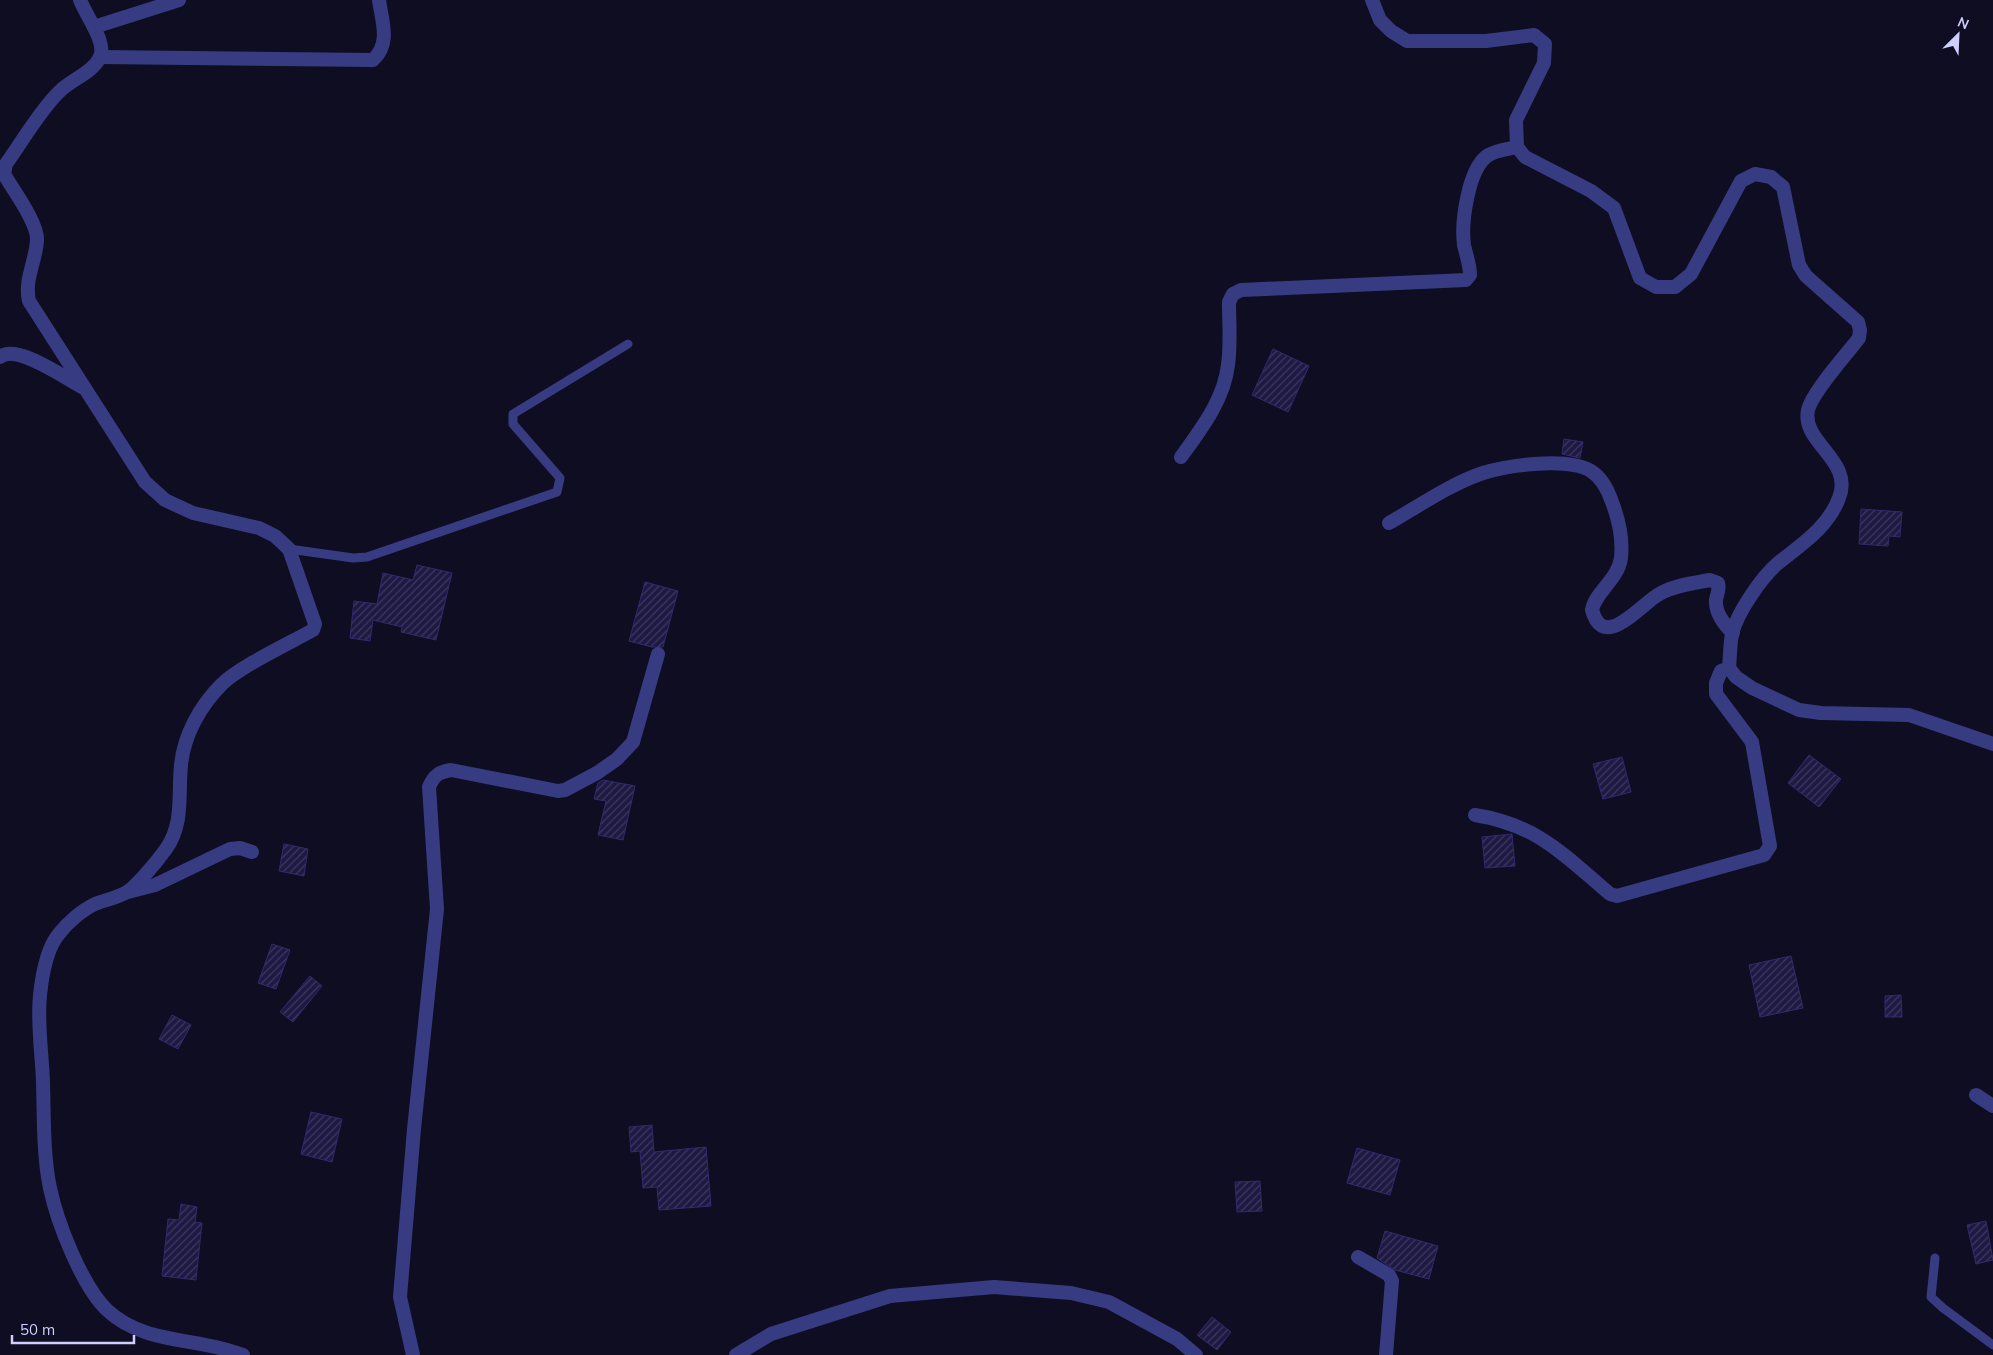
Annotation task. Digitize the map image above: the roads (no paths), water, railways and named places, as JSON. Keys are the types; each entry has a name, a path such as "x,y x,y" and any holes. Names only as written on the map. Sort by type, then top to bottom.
{"street":[{"path":"80,0 94,27 101,47 100,57 89,70 59,92 6,164 2,174 35,226 37,239 27,289 29,301 145,482 165,500 193,513 259,528 275,536 289,550 315,619 313,630 240,671 222,684 194,720 185,741 181,764 179,821 174,835 166,849 128,892"},
{"path":"94,27 179,0"},
{"path":"100,57 373,60 381,52 384,44 379,0"},
{"path":"1372,0 1380,20 1391,31 1407,41 1486,41 1534,35 1545,44 1544,63 1516,120 1517,147 1525,157 1591,191 1614,208 1640,278 1656,287 1675,287 1691,274 1741,181 1755,174 1771,177 1783,187 1799,265 1806,276 1858,322 1860,330 1858,338 1808,408 1807,420 1812,431 1841,473 1842,485 1839,499 1824,523 1803,545 1765,576 1746,605 1733,633 1729,668 1736,677 1752,688 1799,710 1822,713 1909,715 1993,744"},
{"path":"1181,457 1206,423 1221,392 1228,365 1229,302 1233,294 1241,290 1466,280 1470,275 1470,266 1464,243 1465,217 1473,177 1487,156 1517,147"},
{"path":"0,358 12,353 24,355 84,388"},
{"path":"1389,523 1459,483 1484,472 1528,465 1565,464 1584,468 1599,478 1608,491 1621,535 1621,560 1602,594 1593,603 1592,610 1599,624 1606,627 1619,625 1643,604 1662,592 1710,580 1718,583 1718,611 1726,627 1733,633"},
{"path":"412,1355 400,1297 414,1129 437,909 429,787 433,777 441,772 451,770 558,791 566,790 597,773 617,759 633,742 658,654"},
{"path":"1475,815 1498,819 1535,834 1610,894 1617,896 1764,855 1770,846 1752,742 1716,694 1717,678 1721,671 1729,668"},
{"path":"243,1355 203,1344 154,1335 129,1325 108,1310 90,1290 66,1238 50,1188 45,1129 40,995 48,955 57,936 75,917 92,905 155,885 230,849 240,848 252,852"},
{"path":"1976,1095 1993,1106"},
{"path":"1358,1258 1389,1275 1392,1281 1386,1355"},
{"path":"736,1355 771,1334 890,1296 994,1287 1072,1293 1109,1302 1177,1339 1196,1355"}],"lane":[{"path":"289,550 367,558 557,492 560,478 513,424 514,414 628,344"},
{"path":"1935,1258 1931,1297 1993,1345"}]}
